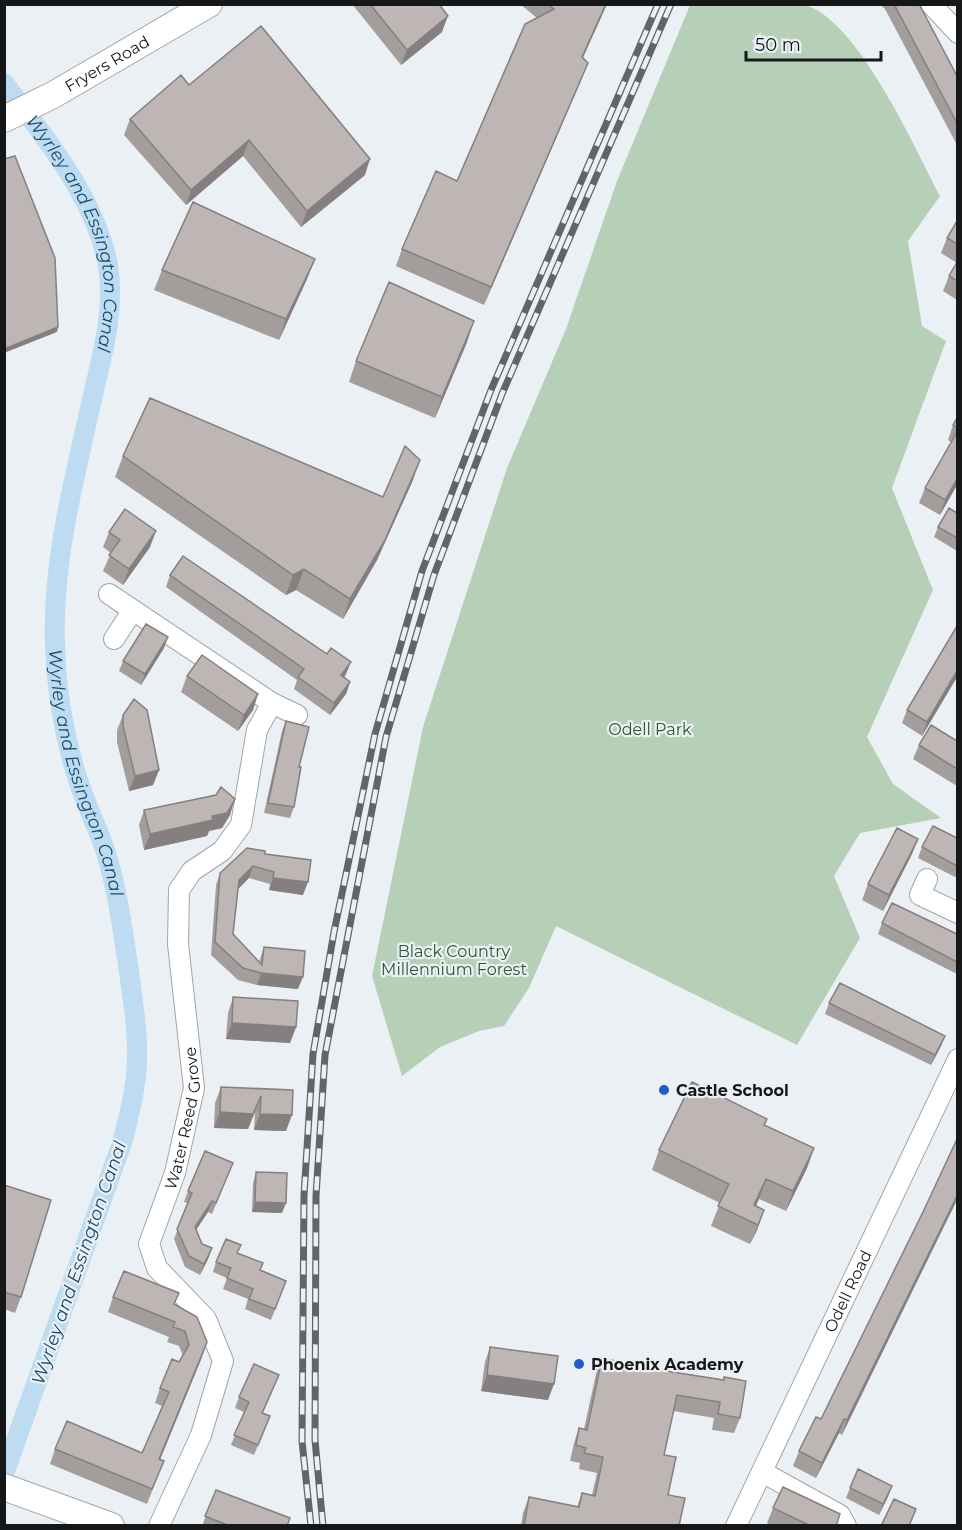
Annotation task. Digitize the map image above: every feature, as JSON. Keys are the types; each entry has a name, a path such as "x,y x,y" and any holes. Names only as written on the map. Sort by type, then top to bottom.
{"street":[{"name":"Fryers Road","path":"4,119 53,95 209,4"},
{"path":"931,4 957,33"},
{"path":"109,594 272,703 297,715"},
{"path":"114,639 133,610"},
{"name":"Water Reed Grove","path":"159,1526 201,1435 223,1361 206,1319 157,1268 149,1244 175,1173 194,1088 178,944 179,890 192,871 222,851 241,825 257,730 272,703"},
{"path":"911,913 924,887 957,913"},
{"name":"Odell Road","path":"736,1526 957,1059"},
{"path":"762,1472 840,1515 846,1526"},
{"path":"14,1489 111,1526"}],"green space":[{"name":"Odell Park","path":"787,3 800,4 821,13 842,31 881,85 940,196 908,241 922,326 946,341 892,488 933,590 867,737 893,784 941,818 860,833 834,876 860,938 797,1045 556,926 529,988 504,1026 479,1031 440,1047 402,1076 372,976 423,727 507,468 566,329 617,181 690,5"}],"building":[{"path":"370,4 439,4 448,16 407,50"},
{"path":"548,4 606,4 582,57 588,63 491,287 402,249 436,171 457,181 525,24 554,9"},
{"path":"894,4 919,4 957,76 957,123"},
{"path":"261,26 370,159 307,211 249,140 191,190 130,119 181,75 189,85"},
{"path":"15,156 55,258 58,327 4,349 4,159"},
{"path":"193,202 315,259 286,319 162,270"},
{"path":"957,221 957,244 947,238"},
{"path":"957,262 957,281 949,276"},
{"path":"389,282 474,321 442,397 356,361"},
{"path":"150,398 383,497 405,446 420,460 385,540 350,599 304,569 293,575 123,456"},
{"path":"957,432 957,479 945,500 925,488"},
{"path":"949,508 957,513 957,538 938,527"},
{"path":"125,509 156,531 129,569 109,555 120,540 109,532"},
{"path":"183,556 327,654 331,648 351,662 341,675 350,682 334,703 298,677 304,669 170,575"},
{"path":"146,624 168,637 145,674 123,661"},
{"path":"957,626 957,671 927,722 907,710"},
{"path":"202,655 258,694 244,715 187,676"},
{"path":"134,699 147,710 159,770 135,776 123,726 123,715"},
{"path":"286,721 309,727 299,767 301,767 294,807 268,803"},
{"path":"931,725 957,741 957,769 919,745"},
{"path":"221,787 235,799 227,813 212,816 213,820 150,834 144,810 216,795"},
{"path":"933,826 957,838 957,866 922,847"},
{"path":"897,828 918,839 889,895 868,884"},
{"path":"247,848 265,851 265,854 311,860 308,882 273,878 274,872 253,866 239,880 233,934 262,965 264,947 305,951 303,977 261,973 243,968 215,942 220,873"},
{"path":"892,903 957,934 957,962 882,923"},
{"path":"840,983 945,1036 935,1055 829,1003"},
{"path":"233,997 298,1001 296,1027 232,1023"},
{"path":"692,1082 767,1119 764,1125 814,1148 793,1191 766,1179 754,1205 764,1210 758,1225 718,1206 729,1184 659,1150"},
{"path":"221,1087 293,1090 292,1115 260,1114 261,1096 253,1114 220,1112"},
{"path":"957,1139 957,1196 847,1420 844,1419 822,1463 799,1451 816,1417 821,1419"},
{"path":"205,1151 233,1163 216,1203 212,1201 195,1227 202,1244 212,1248 204,1264 189,1256 177,1229 192,1193 188,1191"},
{"path":"256,1172 287,1173 286,1203 255,1202"},
{"path":"4,1185 51,1200 21,1297 4,1292"},
{"path":"226,1239 241,1245 237,1253 263,1263 260,1270 286,1281 275,1309 249,1299 253,1289 227,1278 231,1268 216,1262"},
{"path":"124,1271 179,1293 174,1304 197,1317 207,1342 159,1459 164,1461 152,1489 55,1449 67,1421 142,1453 169,1392 160,1388 172,1359 179,1362 189,1345 185,1331 173,1327 175,1322 113,1297"},
{"path":"490,1347 558,1356 554,1384 487,1375"},
{"path":"602,1358 653,1369 724,1380 724,1377 746,1381 740,1418 718,1414 720,1402 677,1395 664,1455 676,1457 668,1495 685,1498 679,1526 524,1526 529,1497 579,1507 582,1493 595,1496 603,1457 584,1453 586,1448 576,1445 579,1428 587,1430"},
{"path":"254,1364 279,1375 262,1413 270,1416 258,1445 234,1435 249,1402 239,1397"},
{"path":"858,1469 892,1486 883,1504 850,1488"},
{"path":"783,1487 840,1514 836,1526 811,1526 773,1508"},
{"path":"216,1490 290,1518 287,1526 230,1526 205,1516"},
{"path":"894,1499 916,1509 909,1526 881,1526"}],"waterway":[{"name":"Wyrley and Essington Canal","path":"4,83 36,124 81,193 93,217 108,266 110,284 108,319 60,554 55,644 59,696 69,747 81,789 106,853 117,897 134,1005 137,1050 134,1092 122,1143 4,1474"}],"railway":[{"path":"311,1526 302,1441 304,1195 313,1054 334,932 375,734 422,571 491,390 658,4"},
{"path":"323,1526 315,1440 316,1196 325,1055 386,737 434,575 502,394 671,4"}],"place":[{"name":"Castle School","path":"664,1090"},
{"name":"Phoenix Academy","path":"579,1364"}],"park label":[{"name":"Black Country Millennium Forest","path":"454,960"}]}
